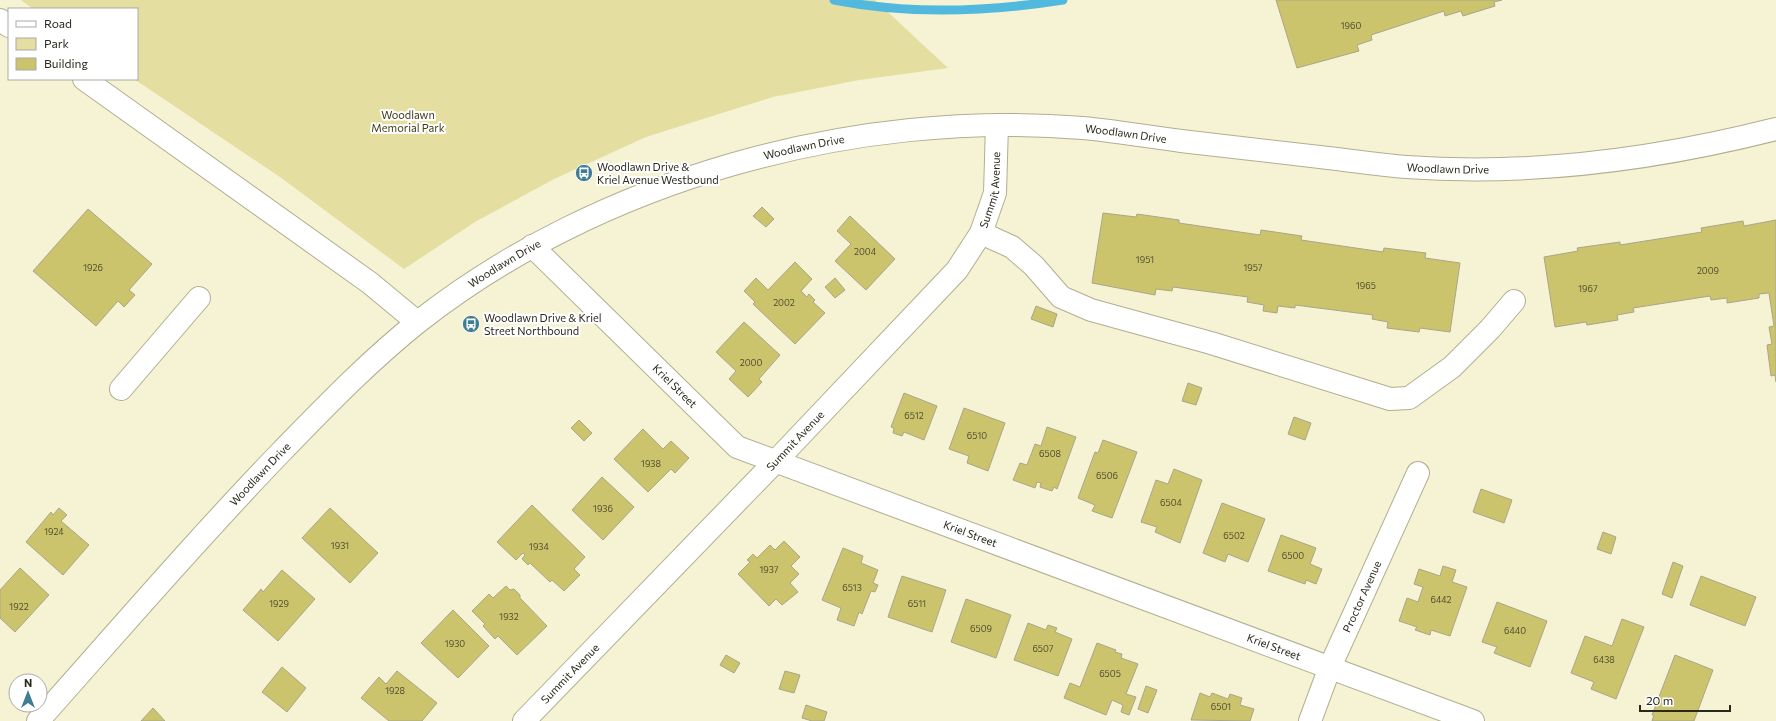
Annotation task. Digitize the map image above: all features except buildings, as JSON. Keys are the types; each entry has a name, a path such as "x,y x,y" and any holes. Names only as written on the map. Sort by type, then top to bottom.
{"street":[{"path":"85,80 370,283 418,322"},
{"name":"Woodlawn Drive","path":"38,721 245,489 342,390 418,322 476,281 532,246 643,194 743,161 830,141 911,129 997,125 1082,128 1406,167 1513,169 1628,160 1721,143 1776,129"},
{"name":"Summit Avenue","path":"524,721 775,462 957,270 982,233 995,193 997,125"},
{"path":"982,233 1012,247 1034,266 1060,297 1091,310 1210,343 1390,399 1409,398 1452,368 1490,329 1514,301"},
{"name":"Kriel Street","path":"532,246 737,447 1473,721"},
{"path":"122,389 199,298"},
{"name":"Proctor Avenue","path":"1310,721 1330,667 1418,473"}],"green space":[{"name":"Woodlawn Memorial Park","path":"21,0 875,0 948,68 859,80 773,97 646,137 554,179 475,222 404,269 280,177 135,80 138,80 138,8 32,8"}],"waterway":[{"path":"834,0 863,5 920,10 1006,7 1063,0"}],"place":[{"name":"Woodlawn Drive & Kriel Avenue Westbound","path":"584,173"},
{"name":"Woodlawn Drive & Kriel Street Northbound","path":"471,324"}]}
